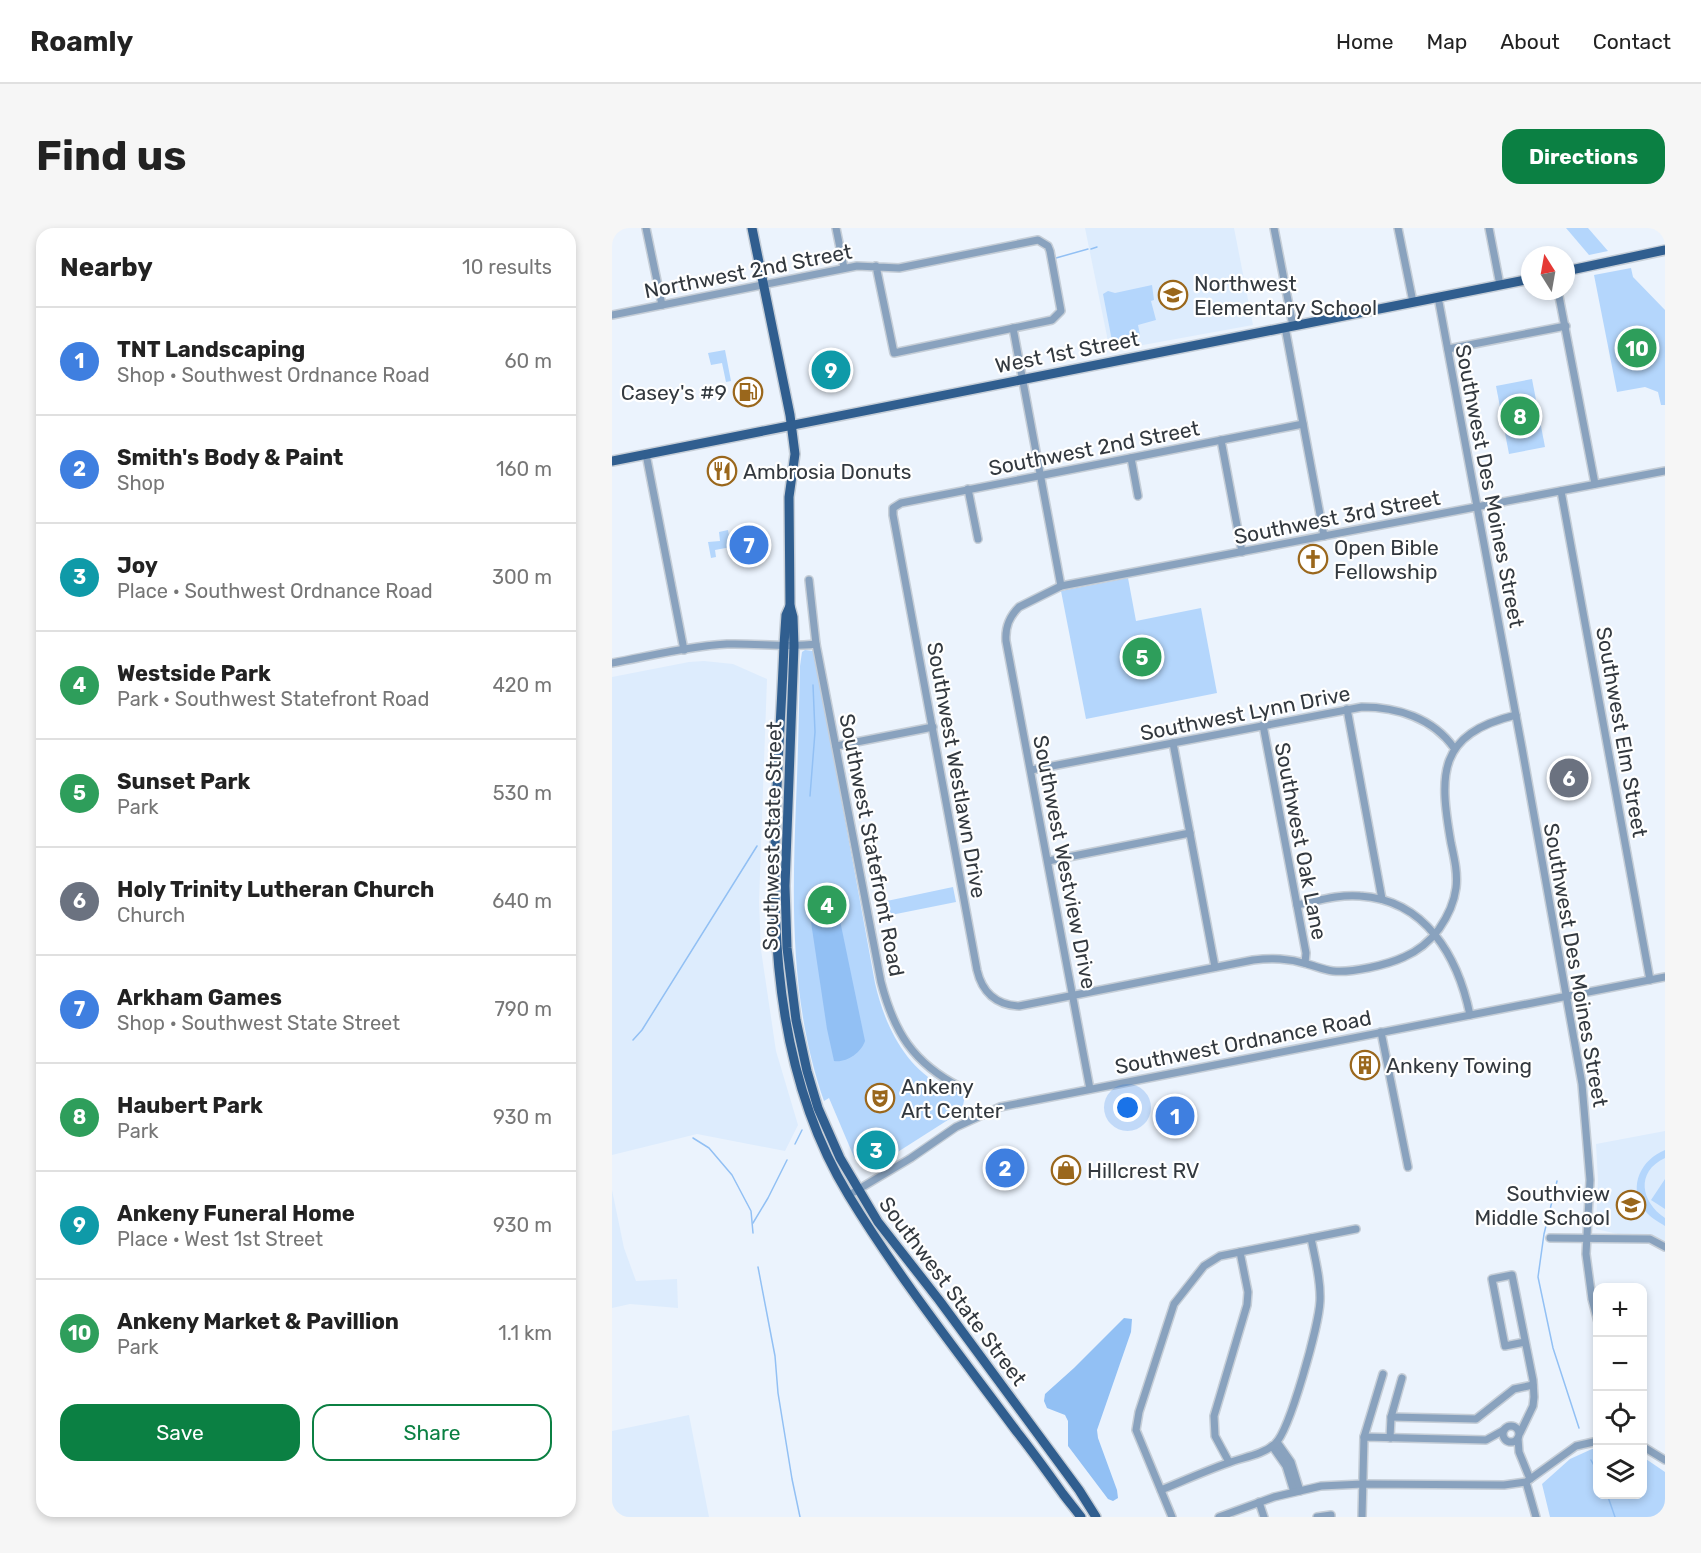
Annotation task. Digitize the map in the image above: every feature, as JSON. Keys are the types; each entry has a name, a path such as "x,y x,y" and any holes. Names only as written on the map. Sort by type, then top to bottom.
{"main road":[{"name":"Southwest State Street","path":"752,228 792,425 795,453 789,497 790,606 793,617 789,646 774,893 780,986 788,1035 804,1098 821,1141 936,1322 1081,1517"},
{"path":"1575,269 1665,250"},
{"name":"West 1st Street","path":"612,459 1521,281"},
{"name":"Southwest State Street","path":"853,1193 939,1299 1079,1490 1096,1517"}],"street":[{"path":"646,228 662,305"},
{"path":"836,228 844,268"},
{"path":"1274,228 1324,536"},
{"path":"1398,228 1413,302"},
{"path":"1488,228 1500,285"},
{"name":"Northwest 2nd Street","path":"612,315 844,268 857,266 899,268 1031,242 1043,242 1050,252 1061,311 1052,320 1013,328"},
{"path":"876,266 894,352 1013,328 1061,586"},
{"name":"Southwest Des Moines Street","path":"1438,297 1582,1084 1590,1180 1587,1265 1593,1303"},
{"path":"1560,300 1595,484"},
{"path":"1448,350 1566,326"},
{"name":"Southwest 2nd Street","path":"893,508 901,503 968,489 1304,424"},
{"path":"1221,440 1242,552"},
{"path":"646,454 684,650"},
{"path":"1131,458 1138,496"},
{"name":"Southwest 3rd Street","path":"1006,641 1006,627 1010,617 1019,607 1061,586 1665,471"},
{"path":"968,489 978,539"},
{"name":"Southwest Elm Street","path":"1561,491 1650,980"},
{"name":"Southwest Westlawn Drive","path":"893,508 980,981 983,988 995,1000 1011,1005 1027,1004 1270,958 1282,958 1332,971 1346,971 1403,958 1415,952 1435,934 1447,918 1454,903 1457,887 1455,862 1444,797 1445,777 1454,748"},
{"name":"Southwest Statefront Road","path":"810,579 816,644 881,982 888,1007 897,1030 913,1052 937,1074 960,1087"},
{"name":"Southwest Westview Drive","path":"1006,641 1090,1089"},
{"path":"612,663 726,644 789,646 816,644"},
{"name":"Southwest Lynn Drive","path":"1031,770 1347,709 1375,707 1401,711 1429,724 1449,740 1454,748"},
{"path":"1347,709 1382,899"},
{"path":"1454,748 1470,733 1484,725 1516,715"},
{"name":"Southwest Oak Lane","path":"1263,725 1306,953 1305,963"},
{"path":"836,746 933,727"},
{"path":"1173,743 1215,967"},
{"path":"1048,861 1190,833"},
{"path":"1297,905 1351,896 1382,899 1412,913 1435,934 1449,953 1466,996 1470,1015"},
{"name":"Southwest Ordnance Road","path":"853,1193 911,1158 956,1127 985,1113 1016,1103 1665,977"},
{"path":"1381,1032 1408,1167"},
{"path":"1172,1517 1136,1430 1139,1412 1174,1304 1187,1285 1213,1259 1356,1229"},
{"path":"1161,1490 1229,1462 1258,1454 1275,1444 1284,1431 1315,1333 1320,1301 1311,1238"},
{"path":"1550,1238 1650,1239 1665,1247"},
{"path":"1229,1462 1215,1436 1214,1416 1247,1305 1248,1292 1240,1252"},
{"path":"1493,1437 1514,1442 1519,1436 1533,1406 1533,1385 1525,1342 1512,1275 1492,1279 1505,1346 1525,1342"},
{"path":"1362,1517 1364,1437 1383,1374"},
{"path":"1390,1438 1391,1417 1402,1378"},
{"path":"1391,1417 1476,1419 1514,1389 1533,1385"},
{"path":"1519,1452 1503,1436 1504,1431 1507,1426 1526,1418"},
{"path":"1512,1425 1517,1428 1519,1452 1536,1517"},
{"path":"1364,1437 1486,1440 1504,1431"},
{"path":"1219,1517 1259,1502 1321,1486 1504,1485 1528,1480 1576,1446 1593,1442"},
{"path":"1275,1444 1297,1492"},
{"path":"1647,1449 1665,1460"},
{"path":"1259,1502 1264,1517"},
{"path":"1317,1517 1331,1516"}],"shaded area":[{"name":"Northwest Elementary School","path":"1085,228 1234,228 1253,325 1110,351"},
{"path":"1566,228 1588,228 1608,251 1589,255"},
{"path":"1631,268 1633,277 1665,310 1665,405 1661,405 1658,392 1645,387 1617,392 1594,275"},
{"path":"1152,285 1154,300 1151,301 1156,320 1138,325 1140,335 1112,341 1103,294 1108,291 1115,293"},
{"path":"725,350 731,381 726,382 722,363 711,365 708,353"},
{"path":"1532,379 1545,447 1509,454 1496,386"},
{"path":"728,530 731,547 715,550 716,557 711,558 708,542 720,541 719,532"},
{"path":"1128,578 1136,621 1201,608 1217,693 1086,719 1061,591"},
{"path":"813,651 816,661 875,983 884,1013 898,1042 917,1068 943,1086 965,1095 962,1111 871,1169 854,1157 829,1098 824,1101 813,1064 799,991 794,879 800,666 802,652"},
{"path":"704,661 733,664 767,679 759,902 761,950 776,1051 798,1125 785,1151 697,1134 612,1155 612,677"},
{"path":"953,887 956,902 886,916 882,902"},
{"path":"837,906 865,1041 857,1053 848,1059 834,1061 811,922 812,917"},
{"name":"Southview Middle School","path":"1665,1131 1665,1247 1661,1244 1596,1229 1598,1180 1596,1144"},
{"path":"1665,1150 1665,1158 1649,1171 1645,1179 1645,1187 1651,1204 1665,1218 1665,1226 1645,1211 1639,1199 1637,1182 1644,1166"},
{"path":"1665,1179 1665,1209 1651,1200"},
{"path":"612,1190 624,1248 636,1281 677,1279 678,1308 630,1304 612,1308"},
{"path":"1124,1318 1132,1319 1131,1332 1097,1430 1117,1490 1118,1498 1113,1501 1108,1499 1068,1446 1068,1421 1065,1415 1047,1408 1044,1401 1045,1394"},
{"path":"689,1415 709,1517 612,1517 612,1431"},
{"path":"1593,1449 1593,1499 1647,1499 1647,1460 1665,1472 1665,1517 1550,1517 1542,1484 1570,1459"}],"waterway":[{"path":"1091,249 1097,247"},
{"path":"1056,258 1088,249"},
{"path":"810,796 815,732 813,685"},
{"path":"633,1040 642,1030 757,846"},
{"path":"795,1144 802,1130"},
{"path":"693,1138 709,1148 732,1175 751,1211 753,1233"},
{"path":"753,1223 787,1160"},
{"path":"1557,1181 1544,1234 1538,1277 1553,1348 1579,1428"},
{"path":"758,1267 775,1356 778,1393 800,1517"},
{"path":"1591,1460 1593,1464"},
{"path":"1609,1499 1615,1517"}],"place":[{"name":"Northwest Elementary School","path":"1173,295"},
{"name":"Ankeny Market & Pavillion","path":"1637,348"},
{"name":"Ankeny Funeral Home","path":"831,370"},
{"name":"Casey's #9","path":"748,392"},
{"name":"Haubert Park","path":"1520,416"},
{"name":"Ambrosia Donuts","path":"722,471"},
{"name":"Arkham Games","path":"749,545"},
{"name":"Open Bible Fellowship","path":"1313,559"},
{"name":"Sunset Park","path":"1142,657"},
{"name":"Holy Trinity Lutheran Church","path":"1569,778"},
{"name":"Westside Park","path":"827,905"},
{"name":"Ankeny Towing","path":"1365,1065"},
{"name":"Ankeny Art Center","path":"880,1098"},
{"name":"TNT Landscaping","path":"1175,1116"},
{"name":"Joy","path":"876,1150"},
{"name":"Smith's Body & Paint","path":"1005,1168"},
{"name":"Hillcrest RV","path":"1066,1170"},
{"name":"Southview Middle School","path":"1631,1205"}]}
